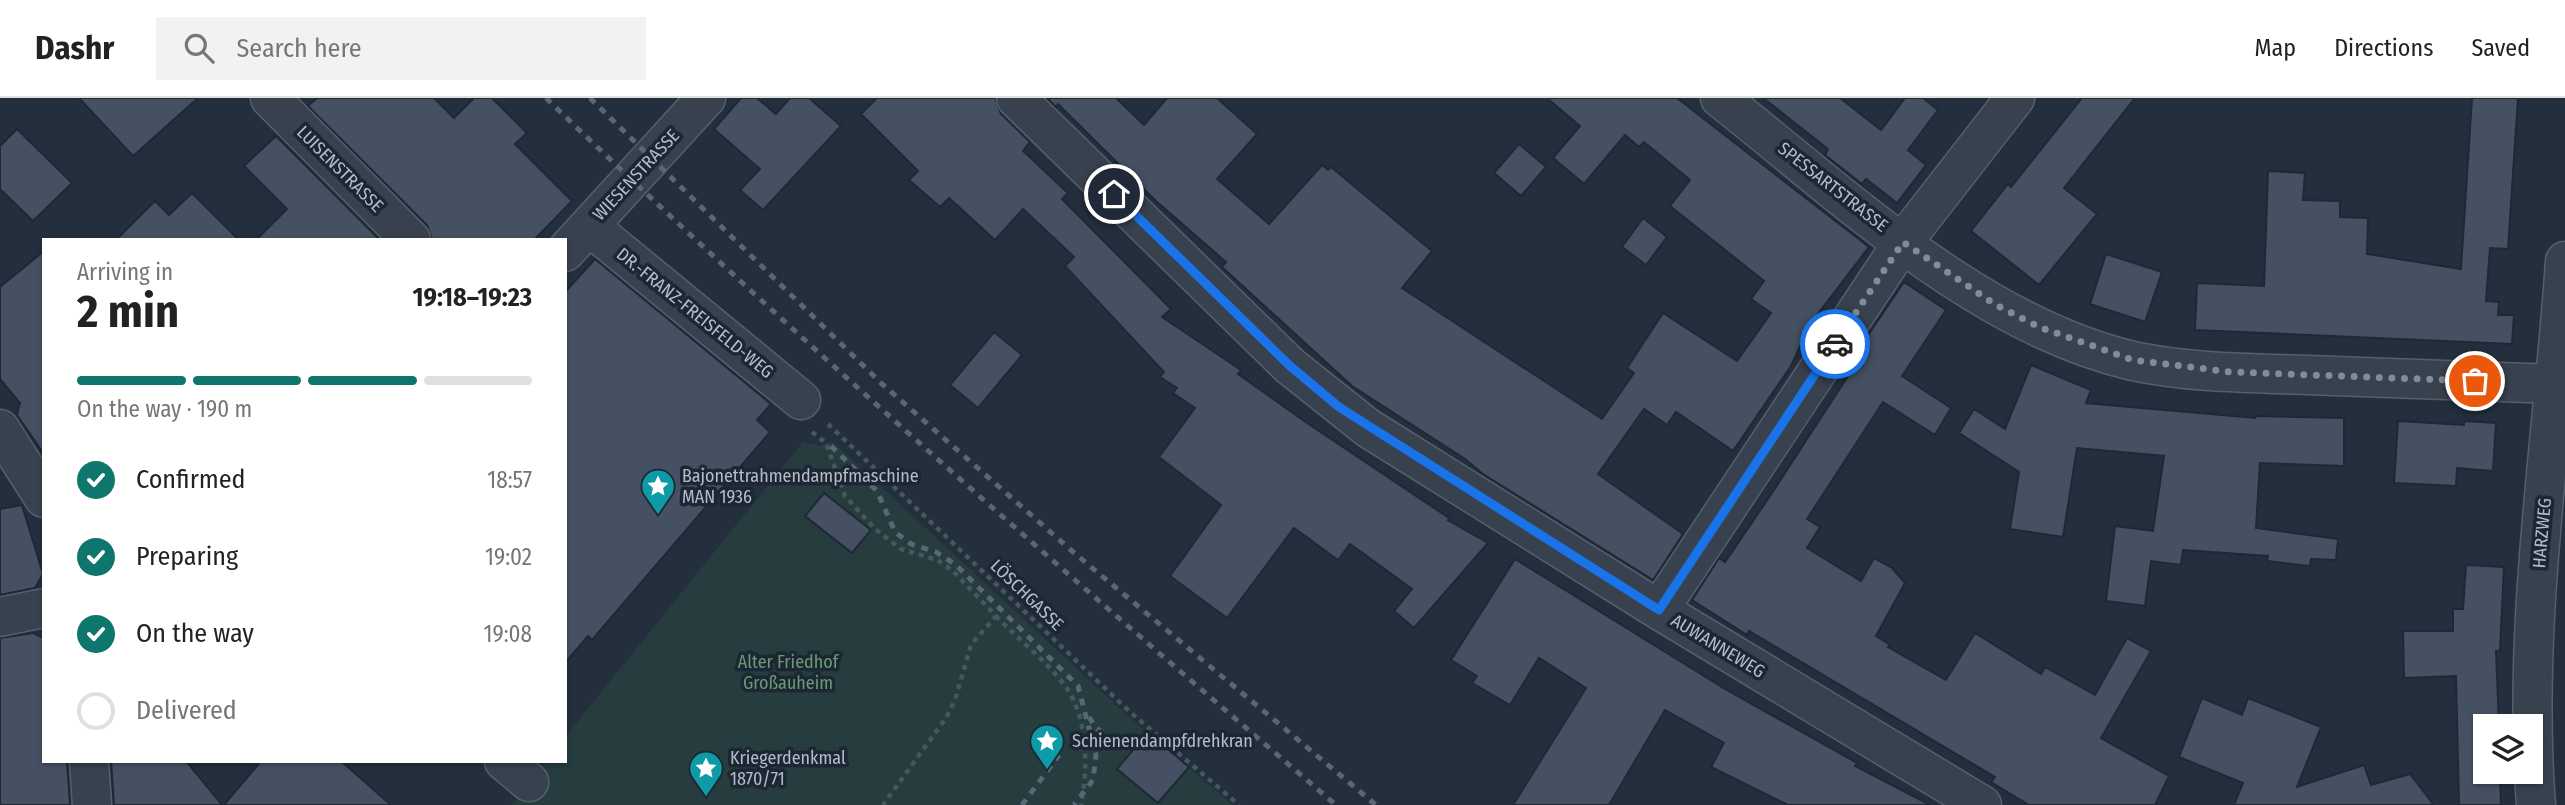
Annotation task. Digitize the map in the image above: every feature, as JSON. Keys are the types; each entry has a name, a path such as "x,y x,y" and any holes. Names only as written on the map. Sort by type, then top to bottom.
{"street":[{"name":"LUISENSTRASSE","path":"270,98 409,238"},
{"name":"WIESENSTRASSE","path":"577,239 706,98"},
{"name":"AUWANNEWEG","path":"1016,98 1290,366 1331,401 1368,428 1659,610 1982,805"},
{"name":"SPESSARTSTRASSE","path":"1720,98 1957,282 2039,327 2133,360 2231,372 2559,395"},
{"path":"1659,610 1903,242 2014,98"},
{"name":"DR.-FRANZ-FREISFELD-WEG","path":"577,239 801,400"},
{"name":"HARZWEG","path":"2536,805 2533,732 2535,631 2559,395 2565,261"},
{"path":"0,429 42,495"},
{"path":"0,617 42,608"},
{"path":"89,763 92,805"}],"path":[{"name":"LÖSCHGASSE","path":"801,400 1130,712 1239,805"},
{"path":"826,443 845,496 875,529 901,550 937,560 952,570 1067,688 1078,711 1087,774 1081,805"},
{"path":"883,805 946,718 955,700 971,645 996,616"}],"green space":[{"name":"Alter Friedhof Großauheim","path":"832,441 1128,716 1233,805 511,805 544,763 567,763 567,735 803,442 820,446"}],"building":[{"path":"79,98 198,98 133,156"},
{"path":"317,98 434,98 454,118 474,98 492,98 527,133 515,144 572,201 536,238 431,238 427,225 308,106"},
{"path":"741,98 757,98 776,114 790,98 809,98 841,126 763,210 740,190 760,169 714,129"},
{"path":"877,98 995,98 1001,114 1030,142 1023,151 1068,193 1062,199 1171,309 1162,317 1241,370 1238,374 1307,423 1449,518 1448,520 1488,543 1414,628 1394,611 1412,589 1350,544 1338,560 1294,528 1227,618 1170,576 1221,505 1159,457 1195,408 1173,393 1177,388 1160,377 1164,372 1065,266 1074,257 1023,209 995,240 949,198 940,207 909,180 918,171 861,114"},
{"path":"1047,98 1116,98 1144,125 1167,98 1217,98 1257,134 1217,179 1269,224 1322,165 1328,170 1331,167 1432,251 1402,288 1602,419 1634,373 1627,368 1663,313 1737,361 1771,313 1751,299 1764,281 1670,206 1690,180 1644,142 1639,147 1625,135 1584,184 1553,158 1580,126 1547,98 1677,98 1869,247 1811,323 1791,366 1733,451 1676,412 1667,425 1644,409 1598,474 1683,534 1653,580 1483,474 1465,459 1352,386 1222,267 1226,262 1156,201 1058,104 1056,107"},
{"path":"1763,98 1840,98 1881,130 1905,98 1923,98 1938,110 1908,150 1926,165 1897,203 1866,179 1862,184 1825,155 1828,149"},
{"path":"2082,98 2135,98 2064,188 2097,214 2039,285 1971,231 2008,184 2011,187"},
{"path":"2472,98 2518,98 2508,249 2490,248 2486,301 2499,302 2498,315 2514,315 2512,344 2195,330 2197,283 2264,286 2268,171 2305,173 2303,200 2340,201 2340,217 2368,218 2367,254 2461,269"},
{"path":"17,129 72,183 33,221 0,189 0,146"},
{"path":"276,136 378,238 258,238 287,209 244,166"},
{"path":"1519,144 1546,167 1521,196 1494,173"},
{"path":"192,193 237,238 118,238 155,201 169,215"},
{"path":"1643,218 1667,237 1646,265 1622,247"},
{"path":"42,253 42,451 17,415 20,403 0,379 0,287"},
{"path":"2106,254 2162,272 2145,322 2090,304"},
{"path":"595,259 771,404 757,420 770,432 592,640 588,636 567,661 567,290"},
{"path":"1904,282 1946,310 1902,376 1951,408 1935,435 1883,402 1807,519 1820,527 1807,548 1861,581 1874,558 1892,568 1905,583 1876,636 1890,645 1888,647 1946,680 1975,633 2041,674 2045,667 2095,695 2127,638 2151,651 2101,738 2169,776 2155,805 2029,805 1991,782 1995,777 1749,631 1747,635 1692,600 1719,558 1725,562 1770,496 1861,356 1856,353"},
{"path":"994,332 1022,355 978,408 950,385"},
{"path":"2031,365 2091,390 2086,403 2255,418 2344,418 2344,466 2260,463 2256,528 2338,539 2336,560 2311,559 2310,566 2267,561 2268,556 2183,550 2181,565 2151,561 2145,606 2106,601 2115,526 2153,531 2164,456 2077,448 2063,537 2010,529 2019,472 1959,433 1974,409 2005,429"},
{"path":"2398,421 2464,425 2464,421 2496,423 2493,471 2457,468 2456,486 2394,483"},
{"path":"824,493 871,530 852,553 805,516"},
{"path":"22,505 42,571 35,588 0,595 0,509"},
{"path":"1515,559 1725,689 1857,763 1855,766 1930,805 1788,805 1711,767 1724,743 1665,710 1609,805 1513,805 1586,688 1539,658 1510,705 1472,683 1477,676 1451,660"},
{"path":"2466,565 2504,567 2500,651 2496,651 2499,714 2473,714 2473,784 2500,784 2501,805 2459,805 2456,676 2404,678 2403,631 2453,631 2453,609 2463,609"},
{"path":"33,633 42,637 42,763 67,763 70,805 0,805 0,638"},
{"path":"2202,698 2242,715 2248,698 2321,727 2297,787 2364,765 2371,785 2410,774 2434,805 2234,805 2243,783 2179,757"},
{"path":"1148,732 1189,767 1158,803 1117,769"},
{"path":"111,763 188,763 222,805 114,805"},
{"path":"259,763 343,763 391,805 224,805"}],"railway":[{"path":"546,98 739,280 936,458 1336,805"},
{"path":"590,98 881,383 1072,551 1376,805"},
{"path":"831,446 877,491 895,532 911,544 936,552 956,565 1078,686 1096,755 1093,780 1074,805"},
{"path":"1089,717 1096,728 1131,753"},
{"path":"1022,805 1059,755"}],"way so far":[{"path":"1835,344 1903,242 1957,282 1996,305 2039,327 2133,360 2231,372 2475,381"}],"place":[{"name":"Bajonettrahmendampfmaschine MAN 1936","path":"658,516"},
{"name":"Schienendampfdrehkran","path":"1047,771"},
{"name":"Kriegerdenkmal 1870/71","path":"706,798"}],"route":[{"path":"1114,194 1290,366 1339,407 1368,428 1659,610 1835,344"}]}
